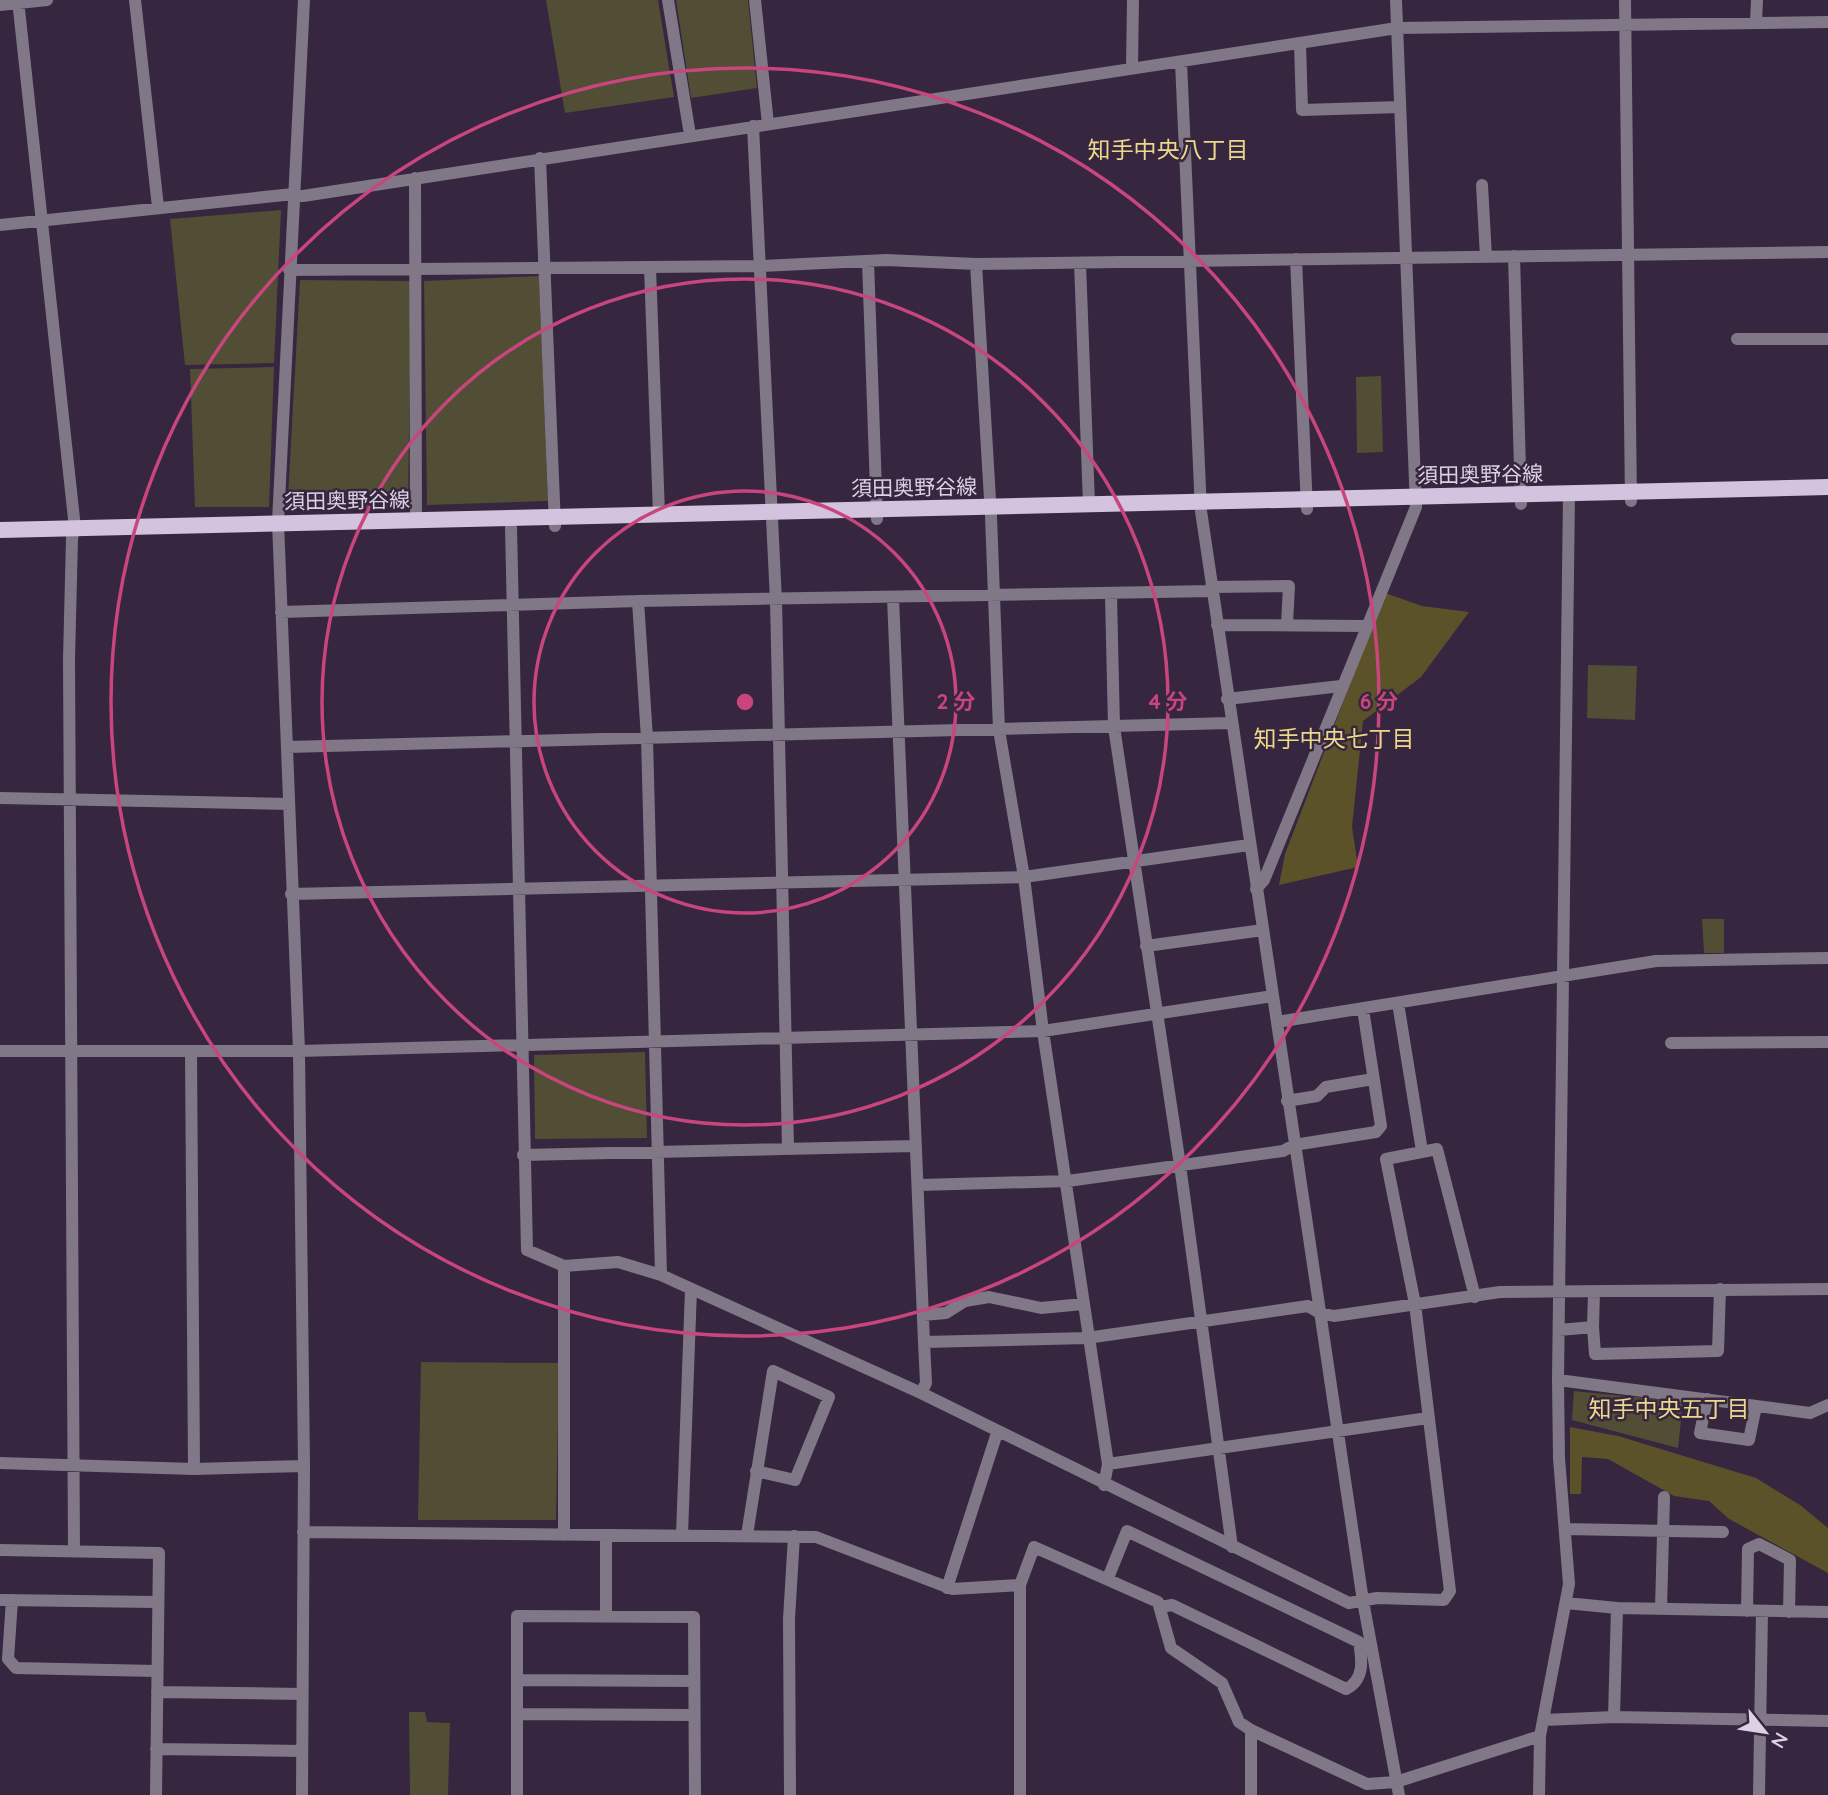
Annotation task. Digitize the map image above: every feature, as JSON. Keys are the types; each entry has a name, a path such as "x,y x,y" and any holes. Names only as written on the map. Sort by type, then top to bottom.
{"main road":[{"name":"須田奥野谷線","path":"0,539 74,533 278,527 416,519 555,522 1569,498 1828,487"},
{"name":"須田奥野谷線","path":"1631,496 1828,497"},
{"name":"須田奥野谷線","path":"990,511 1089,504 1201,506"},
{"name":"須田奥野谷線","path":"278,527 511,527 659,514 772,516"},
{"name":"須田奥野谷線","path":"0,530 74,533"}],"street":[{"path":"0,5 47,0"},
{"path":"135,0 158,207"},
{"path":"302,1795 304,1466 299,1051 278,527 304,0"},
{"path":"668,0 690,135"},
{"path":"755,0 768,124"},
{"path":"1132,67 1133,0"},
{"path":"1256,889 1265,880 1416,502 1396,0"},
{"path":"1625,0 1631,496"},
{"path":"1756,23 1757,0"},
{"path":"18,2 74,533 69,659 74,1549"},
{"path":"0,225 293,194 303,196 1397,28 1828,22"},
{"path":"1300,43 1302,110 1400,107"},
{"path":"1181,62 1201,506 1211,589 1336,1431 1397,1788"},
{"path":"753,126 776,601 788,1148"},
{"path":"540,158 555,522"},
{"path":"415,178 416,519"},
{"path":"1482,185 1486,257"},
{"path":"289,270 546,270 868,261 976,264 1828,252"},
{"path":"1514,256 1521,499"},
{"path":"1296,259 1307,504"},
{"path":"868,261 877,514"},
{"path":"1080,263 1089,504"},
{"path":"976,264 995,596 999,730 1024,877 1043,1031 1068,1181 1087,1338 1108,1464 1104,1485"},
{"path":"650,267 659,514"},
{"path":"1737,339 1828,339"},
{"path":"1539,1795 1540,1737 1569,1584 1559,1458 1558,1293 1569,498"},
{"path":"511,527 527,1250 564,1266 618,1262 661,1275 921,1393 997,1433 1349,1603 1377,1598 1444,1600 1450,1591 1415,1304 1386,1159 1437,1149 1475,1297"},
{"path":"281,612 638,601 1111,595 1289,586 1287,624"},
{"path":"1111,595 1114,727 1180,1165 1233,1547"},
{"path":"893,598 926,1383 921,1393"},
{"path":"638,601 647,738 661,1275"},
{"path":"1217,625 1365,626"},
{"path":"1227,699 1341,686"},
{"path":"287,747 1231,723"},
{"path":"0,798 289,804"},
{"path":"291,894 1024,877 1249,845"},
{"path":"1146,946 1263,930"},
{"path":"1277,1022 1656,961 1828,958"},
{"path":"0,1051 299,1051 1043,1031 1273,996"},
{"path":"1398,1003 1422,1151"},
{"path":"919,1185 1068,1181 1283,1151 1294,1145 1376,1132 1381,1126 1363,1009"},
{"path":"1671,1043 1828,1042"},
{"path":"191,1052 194,1469"},
{"path":"1287,1101 1317,1096 1326,1087 1373,1079"},
{"path":"523,1155 915,1146"},
{"path":"564,1266 564,1535"},
{"path":"682,1535 691,1289"},
{"path":"1594,1291 1592,1328 1595,1354 1718,1351 1720,1289"},
{"path":"924,1342 1087,1338 1308,1306 1320,1313 1334,1316 1500,1292 1828,1289"},
{"path":"923,1315 946,1313 965,1301 989,1297 1041,1308 1083,1304"},
{"path":"1559,1330 1592,1328"},
{"path":"747,1535 756,1471 773,1371 829,1396 795,1480 756,1471"},
{"path":"1558,1380 1810,1413 1828,1405"},
{"path":"1707,1399 1700,1433 1749,1440 1756,1406"},
{"path":"1108,1464 1428,1418"},
{"path":"947,1588 997,1433"},
{"path":"0,1463 194,1469 304,1466"},
{"path":"1661,1609 1664,1497"},
{"path":"1564,1529 1723,1532"},
{"path":"1108,1577 1127,1531 1359,1642 1363,1665 1354,1685 1346,1689 1172,1605 1161,1607"},
{"path":"303,1532 816,1537 947,1588 1020,1585"},
{"path":"606,1535 606,1615"},
{"path":"790,1795 789,1619 794,1536"},
{"path":"1748,1611 1748,1549 1759,1544 1790,1560 1789,1612"},
{"path":"1020,1795 1020,1585 1034,1547 1108,1577 1158,1602 1171,1648 1222,1683 1239,1722 1367,1784 1397,1788 1540,1737"},
{"path":"0,1550 74,1549 159,1553 156,1795"},
{"path":"157,1602 6,1600 8,1659 16,1668 157,1671"},
{"path":"1566,1602 1617,1608 1828,1612"},
{"path":"1614,1717 1617,1608"},
{"path":"1759,1795 1762,1611"},
{"path":"517,1795 517,1616 606,1615 694,1617 695,1795"},
{"path":"517,1680 694,1681"},
{"path":"157,1692 302,1694"},
{"path":"517,1714 694,1715"},
{"path":"1544,1720 1614,1717 1828,1721"},
{"path":"1251,1730 1251,1795"},
{"path":"156,1749 302,1751"}],"shaded area":[{"path":"546,0 658,0 674,97 565,113"},
{"path":"676,0 748,0 757,88 691,98"},
{"path":"281,210 274,363 185,365 170,219"},
{"path":"539,276 548,501 427,505 424,281"},
{"path":"300,280 411,281 408,508 297,509 288,497"},
{"path":"274,367 269,507 195,507 190,369"},
{"path":"1381,376 1383,452 1357,453 1356,377"},
{"path":"1385,593 1422,606 1469,612 1421,677 1363,721 1352,827 1358,867 1279,885 1285,854"},
{"path":"1588,665 1637,666 1635,720 1587,718"},
{"path":"1702,919 1724,919 1724,953 1704,953"},
{"path":"645,1052 647,1138 535,1139 534,1055"},
{"path":"421,1362 559,1363 556,1520 418,1520"},
{"path":"1574,1391 1683,1402 1678,1448 1572,1420"},
{"path":"1570,1427 1618,1436 1756,1478 1800,1505 1828,1528 1828,1573 1729,1519 1709,1501 1674,1496 1608,1459 1582,1457 1581,1494 1570,1494"},
{"path":"409,1712 425,1712 427,1722 450,1723 448,1795 410,1795"}],"district":[{"name":"知手中央八丁目","path":"1168,149"},
{"name":"知手中央七丁目","path":"1334,738"},
{"name":"知手中央五丁目","path":"1669,1408"}]}
